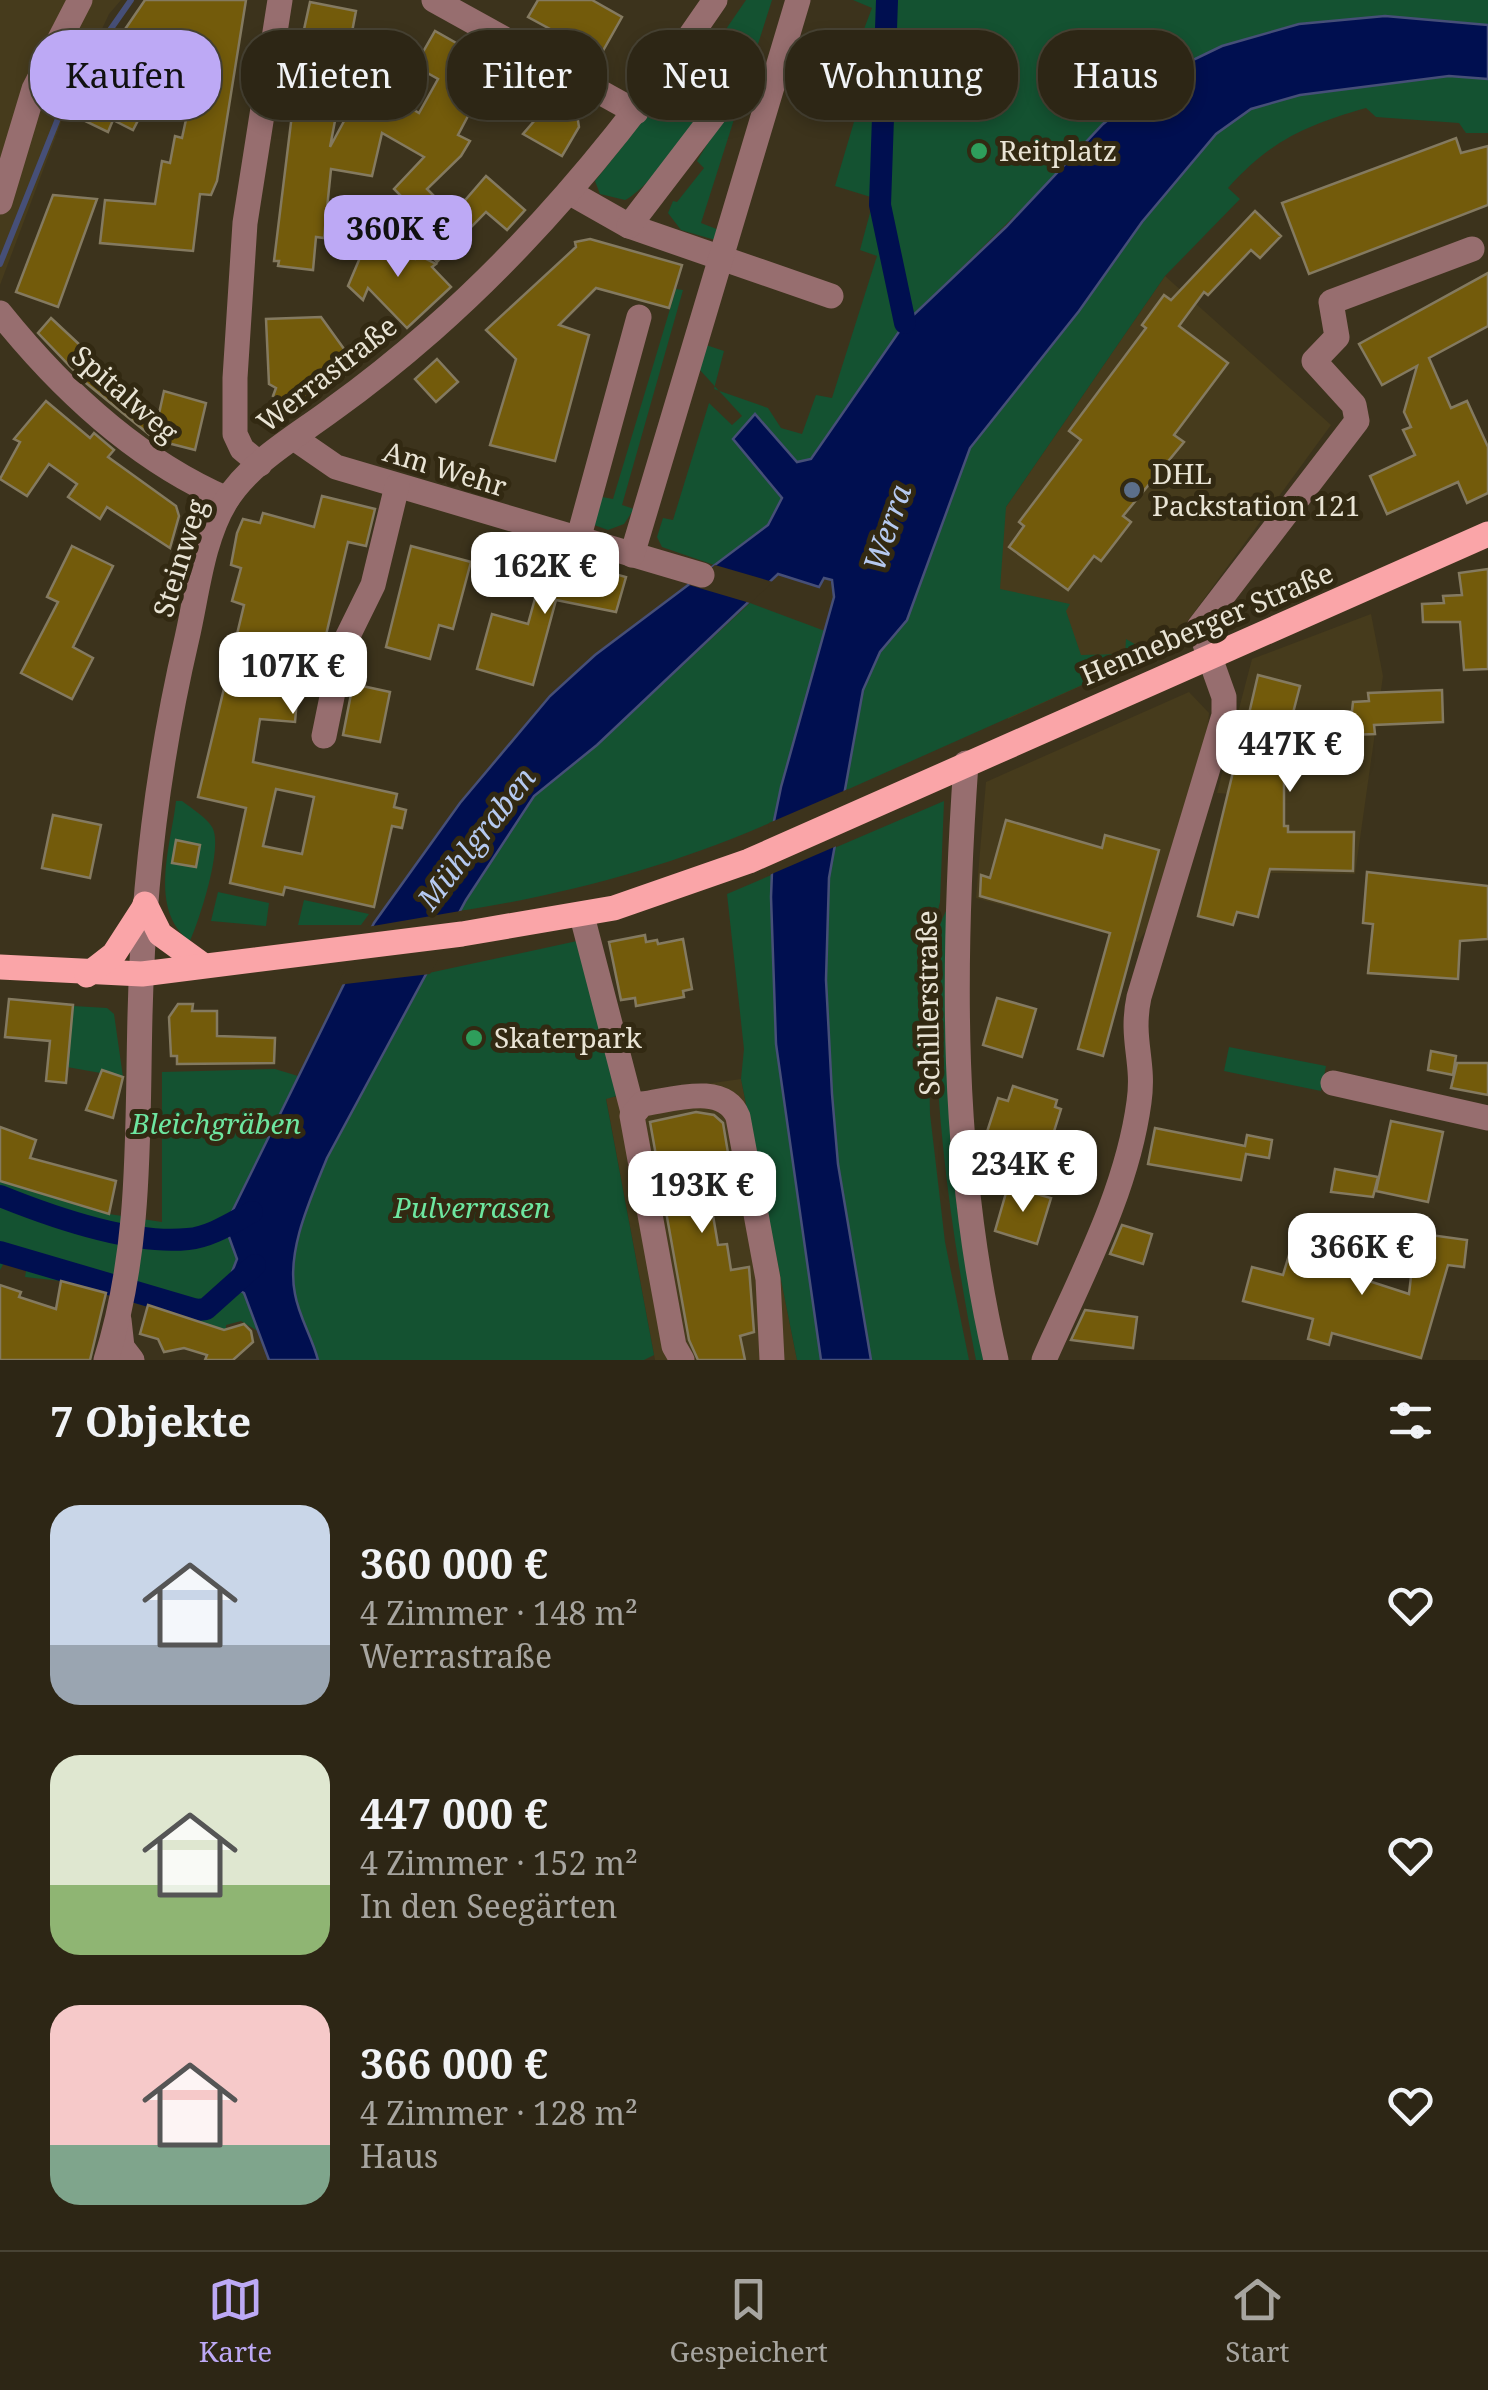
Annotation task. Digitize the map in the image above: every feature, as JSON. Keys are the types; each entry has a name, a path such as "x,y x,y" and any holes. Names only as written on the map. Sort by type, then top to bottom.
{"main road":[{"name":"Henneberger Straße","path":"0,968 86,975 142,974 582,916 750,861 1488,534"},
{"path":"86,975 106,964 145,905 160,934 200,964"}],"street":[{"path":"0,202 34,89 80,0"},
{"path":"260,464 242,449 236,434 235,378 245,223 280,0"},
{"path":"434,0 627,107"},
{"name":"Werrastraße","path":"695,30 715,0"},
{"path":"632,555 798,0"},
{"name":"Werrastraße","path":"260,464 436,327 569,192 629,120"},
{"path":"629,226 710,120"},
{"path":"569,192 629,226 831,296"},
{"path":"1044,1360 1106,1217 1139,1104 1140,1056 1132,1030 1139,997 1224,715 1224,697 1199,626 1357,422 1354,404 1314,361 1337,337 1332,302 1472,250"},
{"name":"Spitalweg","path":"0,313 54,373 134,446 172,473 228,499"},
{"path":"578,540 639,317"},
{"name":"Am Wehr","path":"294,438 320,460 397,486 702,575"},
{"name":"Steinweg","path":"106,1360 121,1308 136,1219 145,905 172,707 210,544 228,499 260,464"},
{"path":"324,736 342,648 373,584 397,486"},
{"name":"Schillerstraße","path":"951,770 958,1085 971,1229 996,1360"},
{"path":"582,916 630,1103 678,1359"},
{"path":"1333,1083 1488,1118"},
{"path":"630,1103 712,1096 735,1110 768,1280 772,1360"},
{"path":"121,1308 122,1347 132,1360"}],"shaded area":[{"path":"0,0 121,0 102,30 30,30 30,120 62,120 0,285"},
{"path":"1165,276 1331,425 1176,637 1138,660 1008,719 978,593 1006,507"},
{"path":"1371,614 1383,676 1355,874 1263,873 1262,796 1217,793 1252,659"},
{"path":"1189,692 1209,713 1208,726 1147,929 1138,942 976,898 986,782"},
{"path":"741,1079 797,1360 655,1360 606,1098"}],"green space":[{"path":"746,0 772,0 762,30 725,30"},
{"path":"853,0 1488,0 1488,25 1385,16 1299,24 1222,46 1194,68 1194,30 1038,30 1038,120 1128,120 1045,186 905,323 811,459 797,462 734,438 782,498 768,525 717,566 662,547 657,537 663,518 673,520 709,403 732,425 742,416 719,391 768,408 781,428 802,434 816,395 832,398 877,256 860,250 874,198 835,186 855,120 1018,120 1018,30 864,30 872,8"},
{"path":"1449,76 1488,79 1488,133 1466,133 1459,123 1376,117 1366,108 1290,137 1244,172 1228,188 1240,199 1165,276 1006,507 1000,589 1070,604 1066,611 1081,655 1125,654 1126,639 1138,646 1138,660 842,792 863,690 880,652 907,620 970,448 1079,311 1142,222 1216,134 1251,109 1300,95"},
{"path":"643,120 694,120 635,194 625,200 600,194 595,181"},
{"path":"722,120 734,120 701,223 719,230 715,240 681,230 668,213 673,201 677,202 704,168 697,161"},
{"path":"676,289 683,290 622,505 634,509 624,524 608,530 594,525 602,497 613,499"},
{"path":"706,345 724,351 715,386 699,369"},
{"path":"750,603 825,631 774,821 620,876 460,911 534,796 597,745"},
{"path":"176,801 202,816 215,837 209,884 190,941 177,928 166,895 167,856"},
{"path":"944,801 940,902 927,954 930,1114 945,1242 969,1360 797,1360 741,1079 744,1049 727,894"},
{"path":"218,892 269,903 266,926 211,921"},
{"path":"304,900 369,914 361,925 298,925"},
{"path":"946,911 951,1146 958,1216 986,1360 976,1360 968,1318 948,1193 940,1109 934,966 937,937"},
{"name":"Pulverrasen","path":"577,941 620,1095 606,1099 654,1355 644,1360 318,1360 293,1287 295,1251 305,1211 341,1127 424,974"},
{"path":"73,1006 107,1008 114,1014 123,1077 67,1067"},
{"path":"1229,1047 1326,1066 1321,1091 1224,1071"},
{"name":"Bleichgräben","path":"275,1069 298,1076 234,1215 227,1220 237,1259 230,1277 244,1293 261,1333 241,1321 226,1325 226,1330 61,1281 25,1277 27,1265 6,1259 0,1270 0,1181 109,1214 162,1222 162,1072"}],"water":[{"path":"1385,16 1488,25 1488,79 1449,76 1300,95 1251,109 1216,134 1142,222 1079,311 970,448 907,620 880,652 863,690 829,878 826,980 838,1164 871,1360 821,1360 776,1044 771,897 774,821 834,597 832,580 824,578 819,587 778,574 597,745 534,796 466,900 327,1158 302,1224 294,1260 295,1294 318,1360 269,1360 244,1293 232,1286 230,1277 237,1259 225,1226 374,923 460,803 550,696 595,655 768,525 782,498 733,439 755,414 797,462 811,459 905,323 1006,227 1103,124 1108,120 1194,120 1194,59 1222,46 1299,24"}],"pier":[{"path":"715,565 773,582 750,603 689,585"},
{"path":"848,789 839,845 767,876 769,823"},
{"path":"466,910 430,974 337,985 367,927"}],"building":[{"path":"145,0 246,0 217,181 211,195 200,194 193,251 100,243 105,200 155,204 162,161 170,163 175,136 182,138 186,120 221,120 221,30 125,30"},
{"path":"538,0 592,0 622,17 607,44 607,30 552,30 528,17"},
{"path":"310,2 356,11 352,30 304,30"},
{"path":"435,31 447,38 447,120 466,120 458,135 470,141 461,156 427,189 438,200 416,241 386,211 401,196 394,189 424,157 382,133 372,176 331,169 324,238 316,237 313,270 278,266 279,261 274,261 291,120 335,120 330,147 345,120 427,120 427,99 438,79 427,73 427,45"},
{"path":"85,120 113,120 108,132"},
{"path":"113,120 138,120 133,130"},
{"path":"535,120 578,120 579,127 562,156 523,134"},
{"path":"1456,138 1461,153 1488,146 1488,205 1309,274 1282,203"},
{"path":"486,176 525,210 507,230 486,212 437,262 424,248"},
{"path":"53,195 97,199 58,307 16,292"},
{"path":"1255,211 1281,236 1260,258 1251,250 1208,295 1204,292 1179,326 1228,363 1174,435 1184,442 1123,516 1131,522 1101,561 1094,556 1068,590 1009,547 1024,526 1019,522 1081,440 1069,431 1146,328 1142,325 1164,295 1171,300"},
{"path":"370,234 415,259 418,255 436,264 432,267 451,287 407,328 368,288 363,300 348,286"},
{"path":"590,239 682,265 669,308 596,288 559,325 589,335 555,461 490,445 516,359 486,330 576,247 575,242"},
{"path":"1488,273 1488,326 1429,358 1451,408 1467,401 1488,447 1488,493 1467,503 1458,482 1387,514 1370,476 1415,455 1403,430 1411,427 1404,412 1417,366 1382,385 1359,344"},
{"path":"321,317 357,367 296,408 273,396 276,388 269,384 266,319"},
{"path":"51,318 158,418 164,391 206,403 195,450 156,440 86,383 38,333"},
{"path":"437,359 458,382 436,402 415,379"},
{"path":"46,401 90,438 94,433 114,450 108,457 176,506 179,516 170,548 107,507 100,519 68,497 77,484 49,464 27,496 0,479 20,442 14,439"},
{"path":"322,496 375,509 366,546 348,542 318,669 300,665 295,722 260,719 253,762 397,794 394,807 406,810 402,828 392,826 374,907 285,887 283,895 230,883 246,808 198,797 244,605 232,601 241,568 231,565 243,519 260,523 263,513 314,527","holes":["276,789 314,797 302,854 263,846"]},
{"path":"72,546 113,566 73,647 93,658 72,699 21,673 58,602 47,597"},
{"path":"411,546 471,562 453,629 439,625 430,659 386,647"},
{"path":"547,555 626,577 616,612 556,600 533,685 477,669 492,614 528,624"},
{"path":"1488,569 1488,669 1464,670 1460,622 1423,622 1422,604 1444,603 1443,596 1462,595 1459,573"},
{"path":"1258,675 1300,686 1293,713 1352,711 1353,702 1369,701 1368,693 1442,690 1443,722 1374,725 1375,734 1324,736 1325,755 1300,756 1301,774 1284,775 1284,826 1288,826 1288,832 1354,832 1353,871 1270,869 1258,917 1237,912 1233,925 1198,916 1234,768 1269,765 1266,723 1248,718"},
{"path":"353,684 390,692 380,742 343,735"},
{"path":"53,815 101,825 90,878 42,868"},
{"path":"1006,820 1102,848 1105,835 1159,850 1103,1056 1078,1049 1110,933 980,896 981,875 990,878"},
{"path":"176,840 200,845 196,867 172,863"},
{"path":"1367,872 1488,886 1488,939 1460,941 1458,979 1368,973 1373,924 1363,923"},
{"path":"645,935 646,942 657,940 658,944 683,939 692,989 683,991 684,997 636,1006 635,998 621,1000 609,942"},
{"path":"997,998 1036,1009 1022,1057 983,1045"},
{"path":"9,999 73,1005 66,1083 46,1081 50,1041 5,1037"},
{"path":"178,1004 193,1004 192,1011 217,1011 217,1036 275,1038 274,1063 177,1064 177,1056 171,1056 169,1017"},
{"path":"1431,1051 1456,1056 1453,1075 1428,1070"},
{"path":"1457,1063 1488,1063 1488,1095 1451,1088"},
{"path":"102,1070 123,1077 113,1118 86,1110"},
{"path":"1013,1086 1057,1100 1055,1107 1061,1109 1050,1144 1031,1137 1028,1146 987,1132 998,1098 1008,1101"},
{"path":"696,1112 714,1115 723,1123 731,1171 706,1174 718,1245 727,1244 731,1270 749,1267 754,1332 740,1336 745,1360 698,1360 689,1340 650,1122"},
{"path":"1391,1121 1443,1132 1428,1202 1376,1191"},
{"path":"0,1127 36,1140 30,1158 116,1181 109,1214 0,1181"},
{"path":"1155,1128 1245,1146 1247,1135 1272,1140 1269,1158 1246,1154 1241,1180 1148,1164"},
{"path":"1335,1169 1378,1177 1373,1197 1331,1192"},
{"path":"1008,1186 1051,1198 1037,1244 995,1231"},
{"path":"1122,1225 1152,1234 1143,1264 1110,1254"},
{"path":"1416,1233 1467,1240 1464,1267 1448,1265 1421,1358 1332,1333 1329,1345 1308,1339 1313,1319 1243,1301 1252,1267 1283,1275 1289,1255 1409,1294"},
{"path":"61,1281 106,1293 90,1360 0,1360 0,1285 21,1292 19,1297 56,1309"},
{"path":"148,1305 224,1330 244,1324 251,1331 253,1342 233,1360 205,1360 207,1355 184,1348 164,1352 158,1339 140,1334"},
{"path":"1085,1310 1137,1317 1133,1348 1071,1340"}],"waterway":[{"path":"0,264 71,86 131,0"},
{"path":"887,0 880,205 905,323"},
{"path":"0,1196 92,1228 166,1240 205,1235 252,1212"},
{"path":"0,1252 197,1310 206,1309 255,1265"}],"place":[{"name":"Reitplatz","path":"979,151"},
{"name":"DHL Packstation 121","path":"1132,490"},
{"name":"Skaterpark","path":"474,1038"}],"water label":[{"name":"Werra","path":"888,528"},
{"name":"Mühlgraben","path":"477,839"}]}
